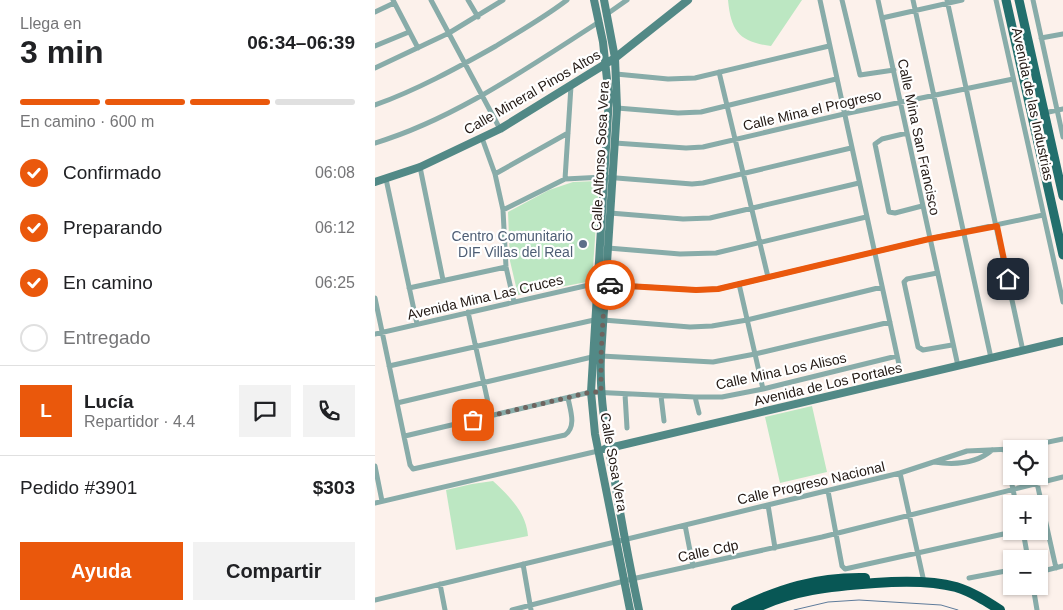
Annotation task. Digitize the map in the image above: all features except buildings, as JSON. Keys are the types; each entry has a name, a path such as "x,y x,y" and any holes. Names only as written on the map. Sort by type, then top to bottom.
{"highway":[{"path":"736,610 766,596 823,579 871,578 890,582"},
{"path":"752,610 780,598 806,590 890,582 924,582 955,587 972,593 1000,610"}],"main road":[{"name":"Calle Sosa Vera","path":"595,0 606,63 609,98 608,178 601,284 594,320 591,392 598,451 615,541"},
{"name":"Calle Alfonso Sosa Vera","path":"604,0 615,58 617,108 615,144 608,178 610,213 608,248 601,284 603,320 601,356 602,413 639,610"},
{"name":"Calle Mineral Pinos Altos","path":"375,182 420,167 500,128 615,58 687,0"},
{"name":"Avenida de las Industrias","path":"1006,0 1063,255"},
{"name":"Avenida de las Industrias","path":"1019,0 1063,196"},
{"name":"Avenida de Los Portales","path":"598,451 1063,341"},
{"path":"615,541 630,610"}],"street":[{"path":"431,0 500,128"},
{"path":"468,0 477,17"},
{"path":"375,68 449,33 503,0"},
{"path":"375,106 421,86 465,63 538,21 567,0"},
{"path":"607,14 627,0"},
{"path":"820,0 900,369"},
{"path":"843,0 860,75 893,70"},
{"name":"Calle Mina San Francisco","path":"878,0 958,366"},
{"path":"913,0 991,358"},
{"path":"882,18 962,0"},
{"name":"Avenida de las Industrias","path":"996,0 1063,302"},
{"name":"Avenida de las Industrias","path":"1033,0 1060,110 1063,137"},
{"path":"375,12 394,2 418,48"},
{"path":"947,2 1023,351"},
{"path":"375,143 415,129 481,94 519,73 599,22"},
{"path":"375,46 409,32"},
{"path":"1041,38 1063,34"},
{"path":"616,74 668,79 695,78 829,46"},
{"path":"719,72 768,277"},
{"path":"617,108 690,113 728,106 836,79"},
{"name":"Calle Mina el Progreso","path":"615,144 694,148 844,114 1013,79"},
{"path":"565,178 571,86"},
{"path":"1044,113 1060,110"},
{"path":"495,174 568,133"},
{"path":"907,133 882,139 875,144 889,212 922,206"},
{"path":"482,138 495,174 503,210 506,266 514,302"},
{"path":"503,210 565,178 608,178 692,184 703,183 851,148"},
{"path":"420,167 443,280"},
{"path":"386,179 417,324"},
{"path":"610,213 697,219 725,215 859,182"},
{"name":"Avenida Mina Las Cruces","path":"375,334 601,284 696,290 718,289 929,239 1043,216"},
{"path":"608,248 704,254 760,243 866,217"},
{"path":"409,288 506,266"},
{"path":"937,273 905,281 914,329 921,350 952,345"},
{"path":"739,284 763,389"},
{"path":"603,320 690,327 712,326 747,320 882,287"},
{"path":"375,298 410,466 416,470 565,434 570,431 572,426 568,398"},
{"path":"468,312 491,416"},
{"path":"389,366 594,320"},
{"path":"601,356 703,363 723,361 890,322"},
{"name":"Calle Mina Los Alisos","path":"405,436 591,392 722,397 763,389 897,356"},
{"path":"397,403 592,357"},
{"path":"625,394 627,428"},
{"path":"661,396 664,421"},
{"path":"695,397 699,413"},
{"name":"Calle Progreso Nacional","path":"1048,442 1063,439"},
{"path":"933,462 960,464 976,460 992,450"},
{"path":"375,503 598,451"},
{"name":"Calle Progreso Nacional","path":"375,600 900,474 967,451 1003,451"},
{"path":"375,466 382,502"},
{"path":"900,474 924,582"},
{"name":"Calle Cdp","path":"1048,480 1063,477"},
{"path":"1012,485 1014,495"},
{"name":"Calle Cdp","path":"512,610 531,608 632,579 775,548 1029,485"},
{"path":"1037,485 1056,568"},
{"path":"828,491 842,566 845,569 1003,534"},
{"path":"768,506 775,548"},
{"path":"685,525 693,566"},
{"path":"523,564 531,608"},
{"path":"1048,570 1063,566"},
{"path":"969,578 1003,572"},
{"path":"440,584 445,610"},
{"path":"1034,595 1037,610"}],"green space":[{"path":"728,0 802,0 771,46 752,42 739,34 729,11"},
{"path":"597,181 599,183 592,281 518,295 510,261 508,212 549,190 573,182"},
{"path":"812,406 827,472 780,483 765,417"},
{"path":"493,481 516,505 524,519 528,536 456,550 446,490"}],"waterway":[{"path":"794,610 828,602 859,600 941,605 958,610"}],"way so far":[{"path":"473,420 591,392 601,392 600,376 605,284 610,285"}],"place":[{"name":"Centro Comunitario DIF Villas del Real","path":"583,244"}],"route":[{"path":"610,285 696,290 718,289 929,239 997,226 1008,279"}]}
